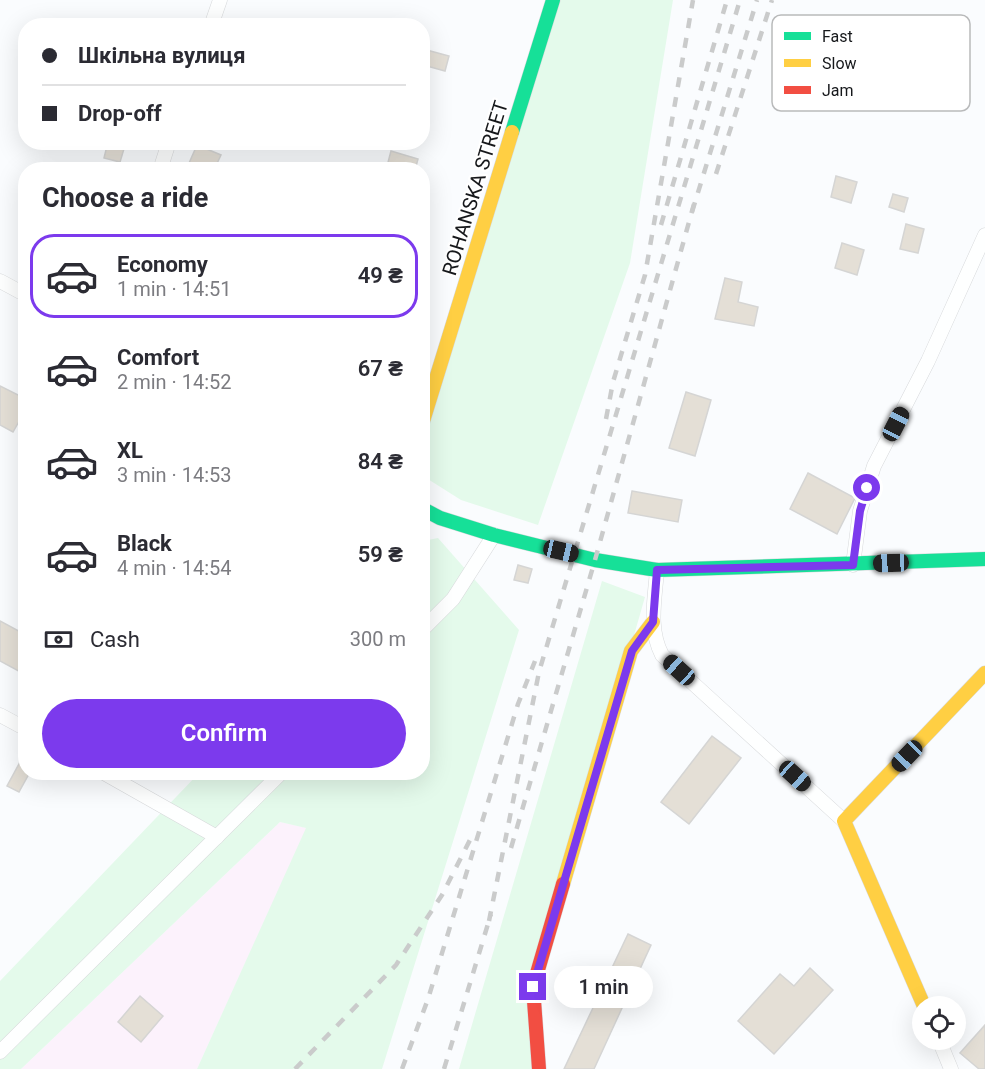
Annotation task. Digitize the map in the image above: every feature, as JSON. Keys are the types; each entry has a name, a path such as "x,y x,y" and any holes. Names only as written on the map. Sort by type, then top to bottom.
{"street":[{"path":"214,18 220,0"},
{"name":"ROHANSKA STREET","path":"430,398 553,0"},
{"path":"853,565 860,511 874,466 928,361 985,235"},
{"path":"0,281 18,291"},
{"path":"430,513 494,535 595,560 657,570 985,560"},
{"path":"430,622 453,599 494,535"},
{"path":"657,570 653,622 657,645 662,655 844,821 920,996"},
{"path":"538,1069 533,987 632,651 653,622"},
{"path":"844,821 985,674"},
{"path":"0,715 18,725"},
{"path":"116,780 217,837"},
{"path":"0,1053 274,780"},
{"path":"943,1050 951,1069"}],"shaded area":[{"path":"280,822 307,828 197,1069 21,1069"}],"green space":[{"path":"553,0 673,0 630,263 538,525 461,500 430,480 430,398"},
{"path":"438,538 519,630 382,1069 197,1069 306,828 280,822 21,1069 0,1069 0,981 192,780 430,780 430,540"},
{"path":"602,581 645,597 533,987 539,1069 459,1069"}],"building":[{"path":"430,51 449,56 445,71 430,67"},
{"path":"106,150 124,150 120,162 104,158"},
{"path":"195,150 209,150 221,155 218,162 190,162"},
{"path":"391,151 418,159 417,162 388,162"},
{"path":"836,176 857,182 851,203 831,197"},
{"path":"893,194 908,198 904,212 889,207"},
{"path":"906,224 924,229 918,253 900,249"},
{"path":"842,243 864,250 857,275 835,268"},
{"path":"725,278 742,282 738,302 758,307 754,326 715,319"},
{"path":"0,386 18,395 18,423 13,432 0,425"},
{"path":"686,392 711,400 695,456 669,448"},
{"path":"808,473 855,498 837,534 790,509"},
{"path":"632,491 682,500 678,522 628,513"},
{"path":"518,565 532,569 528,583 514,580"},
{"path":"0,621 18,631 18,671 0,661"},
{"path":"712,736 741,758 689,824 661,802"},
{"path":"18,766 18,780 26,780 19,792 7,786"},
{"path":"628,934 651,945 594,1069 564,1069"},
{"path":"810,968 833,990 774,1054 738,1021 780,974 794,986"},
{"path":"140,996 163,1016 141,1042 118,1022"},
{"path":"985,1025 985,1069 979,1069 960,1053 966,1050 966,1046"}],"railway":[{"path":"606,419 613,382 645,275 693,0"},
{"path":"661,225 727,0"},
{"path":"489,921 539,672 740,0"},
{"path":"692,212 757,0"},
{"path":"716,174 772,0"},
{"path":"511,848 595,560 694,204"},
{"path":"402,1069 428,999 518,704 535,661"},
{"path":"295,1069 396,965 442,895 471,838"},
{"path":"444,1069 491,914"}],"traffic: fast":[{"path":"512,132 553,0"},
{"path":"430,513 494,535 595,560 657,570 985,559"}],"traffic: slow":[{"path":"430,398 512,132"},
{"path":"563,884 631,651 653,622"},
{"path":"920,996 844,821 985,673"}],"traffic: jam":[{"path":"539,1069 533,987 563,884"}],"route":[{"path":"533,987 632,651 653,622 657,570 853,565 860,511 867,488"}]}
